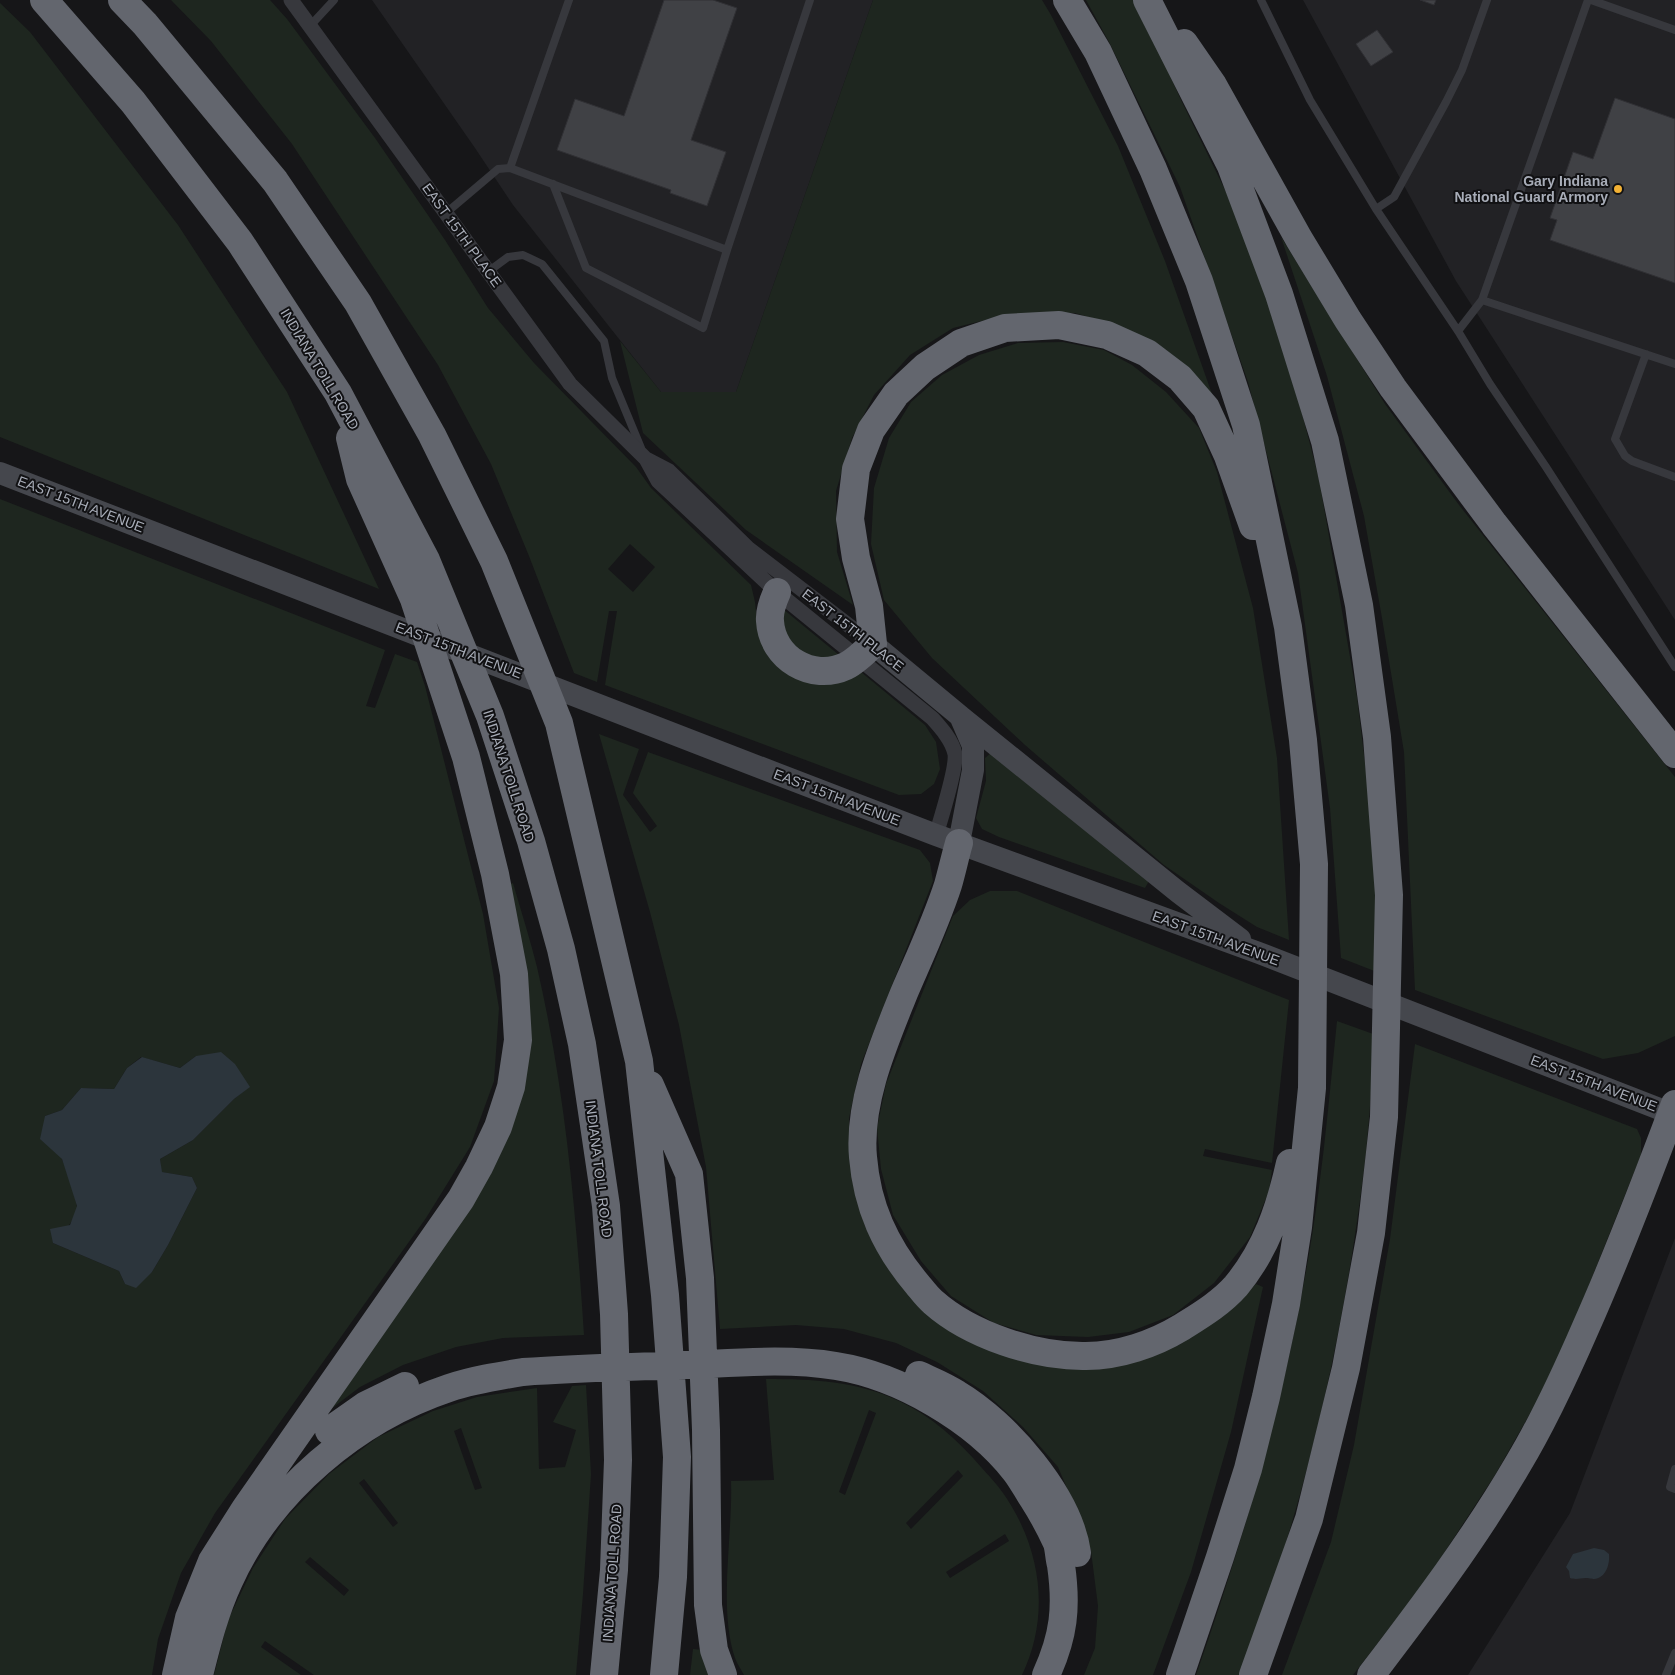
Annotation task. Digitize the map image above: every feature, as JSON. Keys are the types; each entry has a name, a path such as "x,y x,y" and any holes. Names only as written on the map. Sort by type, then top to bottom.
{"highway":[{"name":"INDIANA TOLL ROAD","path":"44,0 133,102 240,242 338,393 426,560 490,716 559,940 582,1044 606,1206 614,1314 618,1460 614,1570 604,1675"},
{"path":"122,0 145,24 275,181 358,303 432,435 490,552 559,723 639,1061 665,1296 677,1457 673,1577 664,1675"},
{"path":"1067,0 1098,52 1153,169 1198,281 1246,425 1288,627 1303,740 1314,864 1311,1098 1298,1227 1286,1304 1248,1469 1180,1675"},
{"path":"1146,0 1231,166 1279,294 1325,442 1360,614 1378,737 1389,895 1384,1117 1371,1232 1346,1368 1309,1519 1253,1675"},
{"path":"1155,0 1213,85 1299,239 1348,320 1393,388 1494,524 1675,754"},
{"path":"777,592 771,605 772,635 779,649 790,660 802,667 817,671 832,670 846,666 866,651 870,606 856,558 850,519 856,470 872,430 896,394 925,368 961,343 1005,328 1059,325 1107,335 1146,353 1180,378 1206,408 1228,456 1288,627"},
{"path":"176,1675 189,1618 212,1561 461,1199 479,1166 498,1127 511,1088 518,1040 514,974 494,874 466,758 414,599 360,479 338,393"},
{"path":"948,839 947,886 873,1076 865,1116 863,1155 869,1198 884,1236 905,1269 932,1302 966,1326 1004,1342 1044,1352 1085,1356 1095,1355 1125,1351 1166,1336 1208,1311 1235,1288 1255,1260 1271,1230 1282,1197 1292,1153 1311,1098"},
{"path":"639,1061 689,1174 700,1278 706,1430 708,1605 714,1650 723,1675"},
{"path":"1371,1675 1478,1530 1519,1463 1562,1383 1601,1293 1674,1110"},
{"path":"246,1509 326,1433 366,1405 398,1388 466,1364 491,1359 552,1361 749,1354 795,1345 840,1350 879,1359 918,1374 957,1394 982,1412 1009,1436 1032,1462 1059,1502 1076,1542 1082,1586 1081,1628 1067,1675"},
{"path":"749,1354 795,1363 837,1366 876,1376 911,1391 948,1411 980,1435 1015,1471 1038,1507 1057,1544 1062,1577 1063,1624 1053,1660 1046,1675"},
{"path":"199,1675 210,1632 229,1581 251,1540 309,1470 342,1444 410,1403 449,1388 478,1380 523,1372 552,1361"}],"street":[{"name":"EAST 15TH PLACE","path":"291,0 570,384 646,459 658,481 777,592 960,716 973,746 973,770 948,839"},
{"name":"EAST 15TH PLACE","path":"646,459 669,471 750,549 866,651 932,718 947,736 955,755 951,779 948,839"},
{"name":"EAST 15TH AVENUE","path":"0,473 948,839 1674,1110"},
{"path":"960,716 1178,892 1259,954"}],"lane":[{"path":"310,26 334,0"},
{"path":"510,168 569,0"},
{"path":"553,184 586,268 703,328 810,0"},
{"path":"1262,0 1310,100 1376,209 1458,331 1490,384 1675,667"},
{"path":"1265,8 1268,0"},
{"path":"1376,209 1394,197 1446,102 1462,70 1487,0"},
{"path":"1458,331 1482,300 1589,0 1675,30"},
{"path":"446,213 498,169 510,168 727,250"},
{"path":"488,272 508,257 523,255 542,264 604,341 612,378 646,459"},
{"path":"1482,300 1675,364"},
{"path":"1646,354 1615,439 1625,456 1632,461 1675,477"},
{"path":"1675,1469 1670,1487 1675,1489"},
{"path":"1666,1675 1675,1653"}],"shaded area":[{"path":"171,0 270,0 287,19 375,138 445,240 488,308 534,363 636,467 651,488 751,585 758,630 767,652 861,672 925,725 936,742 940,769 934,784 921,794 899,795 605,685 617,611 609,611 597,682 574,673 491,464 438,365 292,144 211,41","holes":["630,544 655,567 633,592 608,569"]},
{"path":"372,0 873,0 736,392 661,392 513,205"},
{"path":"873,0 1042,0 1118,146 1165,261 1212,394 1166,350 1121,327 1075,313 1006,315 953,328 910,355 874,395 852,438 836,491 837,552 853,605 746,530 643,433 620,341 661,392 736,392"},
{"path":"1086,0 1136,0 1181,100 1228,196 1276,313 1319,479 1357,697 1374,838 1377,972 1341,958 1330,808 1298,573 1248,382 1180,187 1109,42"},
{"path":"1303,0 1675,0 1675,620 1456,281"},
{"path":"0,3 30,32 178,225 287,392 379,589 0,437"},
{"path":"1281,237 1385,404 1459,505 1675,777 1675,1036 1638,1053 1603,1059 1415,990 1404,752 1364,516 1327,376"},
{"path":"1063,342 1104,350 1132,365 1166,392 1199,428 1217,472 1253,608 1277,758 1289,940 1257,927 1164,865 1025,745 932,658 884,600 871,544 874,488 889,438 911,402 942,375 979,355 1018,343"},
{"path":"0,499 385,650 366,706 375,708 395,654 417,662 425,686 483,914 499,1008 494,1081 470,1147 426,1218 215,1513 181,1573 158,1639 152,1675 0,1675","holes":["196,1056 249,1087 234,1099 193,1140 160,1159 161,1172 192,1177 197,1188 152,1272 125,1284 119,1271 53,1243 71,1223 77,1208 69,1178 45,1116 62,1110 81,1088 114,1089 127,1068 141,1057 180,1068"]},
{"path":"783,609 839,655 823,660 796,650 781,628"},
{"path":"599,734 639,749 623,795 650,832 657,826 633,793 648,752 920,850 930,863 933,881 861,1064 849,1118 852,1180 865,1226 892,1273 922,1309 965,1340 1011,1357 1122,1362 1179,1345 1226,1312 1256,1284 1263,1287 1231,1432 1191,1572 1153,1675 1084,1675 1095,1648 1098,1606 1091,1551 1058,1467 1023,1427 983,1391 937,1362 896,1343 844,1329 796,1325 720,1329 706,1167 679,1025 650,912"},
{"path":"992,752 1149,881 1145,888 999,837 982,829 976,818 986,781 985,758"},
{"path":"513,883 537,967 555,1058 573,1196 584,1335 503,1338 456,1347 403,1365 360,1387 331,1409 510,1123 508,885"},
{"path":"990,891 1017,891 1289,1000 1272,1163 1205,1149 1203,1156 1272,1170 1269,1191 1250,1237 1214,1283 1173,1315 1129,1332 1088,1337 1036,1335 994,1323 951,1296 921,1261 893,1215 881,1169 877,1128 886,1084 953,916 970,900"},
{"path":"1337,1021 1376,1035 1366,1152 1358,1218 1347,1285 1320,1418 1284,1549 1263,1613 1239,1675 1196,1675 1253,1498 1284,1377 1297,1317 1318,1195"},
{"path":"1415,1044 1637,1129 1641,1138 1641,1155 1571,1330 1536,1403 1495,1475 1425,1582 1353,1675 1282,1675 1331,1542 1354,1445 1390,1239"},
{"path":"221,1052 235,1064 250,1087 234,1099 193,1140 160,1159 162,1172 192,1177 197,1188 152,1272 136,1288 125,1284 119,1271 53,1243 50,1229 70,1225 77,1206 62,1159 40,1139 45,1116 62,1110 81,1088 114,1089 127,1068 142,1057 180,1068 196,1056"},
{"path":"1675,1238 1675,1675 1468,1675 1570,1513"},
{"path":"766,1379 834,1382 867,1389 899,1401 933,1421 972,1457 995,1483 1016,1514 1026,1536 1038,1582 1039,1605 1037,1629 1022,1675 744,1675 735,1658 727,1617 731,1481 774,1480","holes":["869,1410 876,1413 845,1495 839,1492","958,1470 963,1476 911,1529 906,1523","1005,1534 1009,1541 950,1578 946,1572"]},
{"path":"586,1385 591,1474 576,1675 314,1675 265,1641 261,1647 301,1675 214,1675 228,1620 253,1568 285,1519 329,1474 378,1437 433,1411 477,1397 537,1388 539,1469 565,1467 576,1430 553,1422 572,1386","holes":["461,1428 482,1488 475,1490 454,1431","364,1479 398,1523 393,1527 359,1483","310,1557 349,1590 344,1596 305,1562"]},
{"path":"1594,1548 1604,1550 1609,1554 1608,1566 1602,1576 1594,1579 1570,1578 1566,1567 1573,1554"},
{"path":"693,1649 703,1650 710,1675 690,1675"}],"building":[{"path":"664,0 713,0 737,8 691,140 726,152 707,206 670,193 671,190 557,150 575,99 624,116"},
{"path":"1420,0 1436,0 1434,5"},
{"path":"1377,30 1393,52 1371,66 1356,44"},
{"name":"Gary Indiana National Guard Armory","path":"1615,98 1675,119 1675,283 1550,240 1557,220 1550,218 1573,152 1593,159"}],"place":[{"name":"Gary Indiana National Guard Armory","path":"1618,189"}]}
